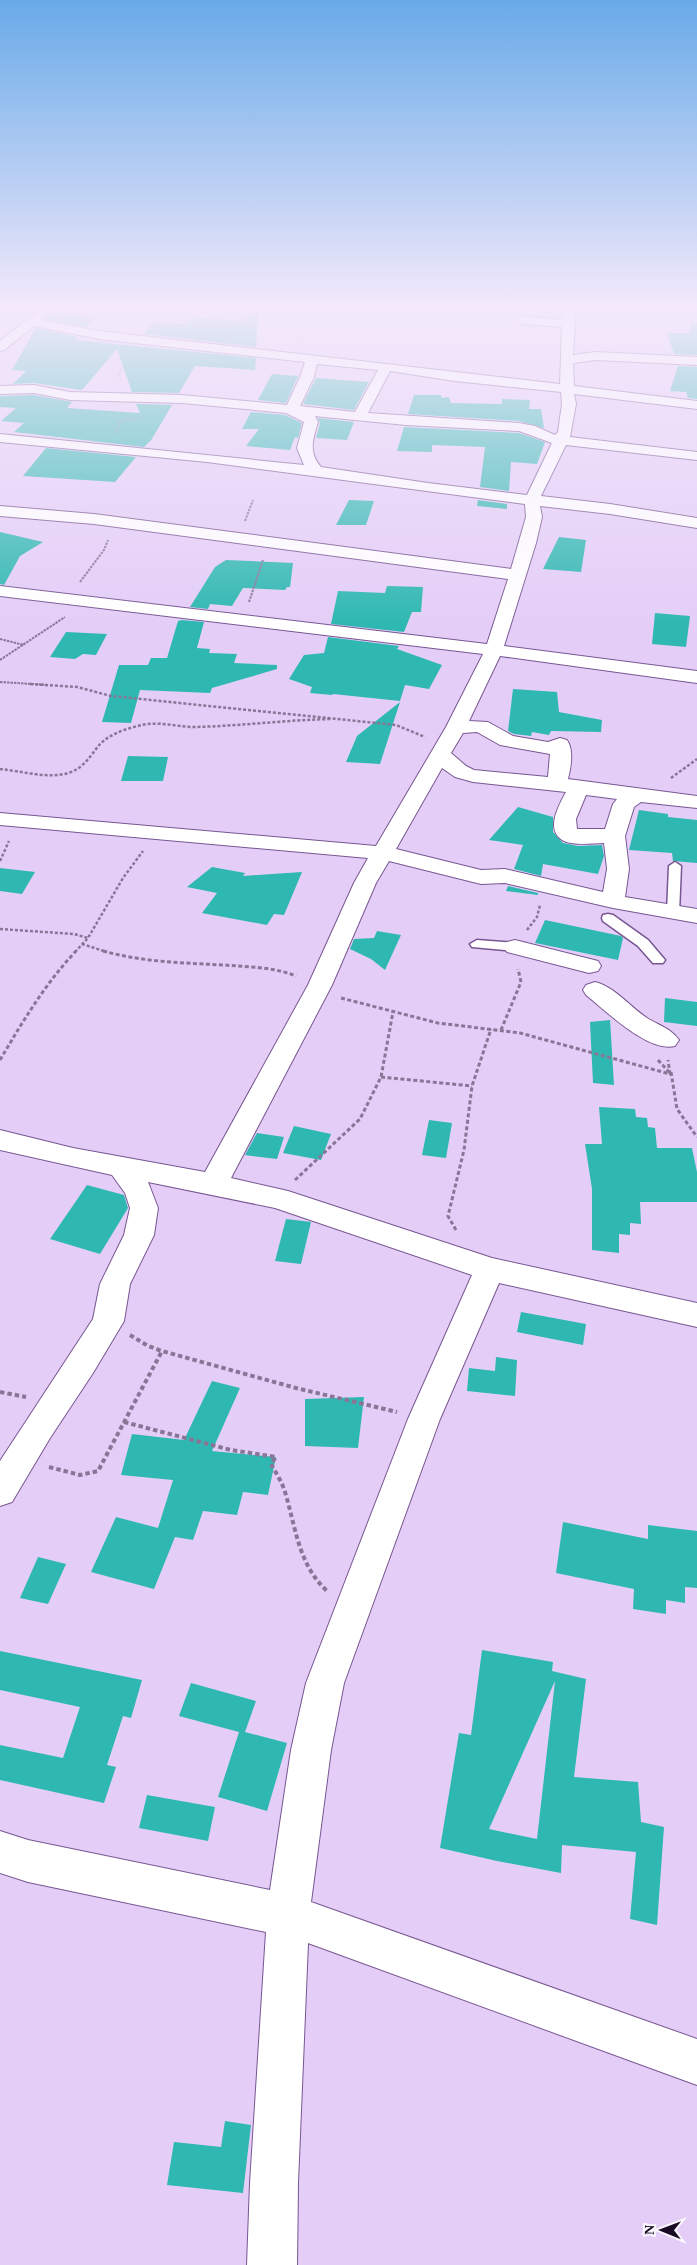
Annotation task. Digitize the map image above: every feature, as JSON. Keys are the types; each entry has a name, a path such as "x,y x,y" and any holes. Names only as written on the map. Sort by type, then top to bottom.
{"street":[{"path":"298,414 309,418 311,422 304,446 307,461 316,472"},
{"path":"328,414 433,424 530,428 544,437 697,456"},
{"path":"213,1184 316,990 365,883 456,727 494,650 534,517 532,500 562,440 567,414"},
{"path":"0,438 207,458 428,488 610,509 697,523"},
{"path":"0,511 94,519 518,575"},
{"path":"0,591 494,650 697,678"},
{"path":"456,727 482,726 506,741 550,748 560,744 561,766 557,784"},
{"path":"442,749 457,769 465,774 484,778 557,784 637,796 697,802"},
{"path":"579,787 564,823 566,832 571,836 614,836"},
{"path":"610,909 618,869 614,836 624,804 637,796"},
{"path":"0,819 383,853 481,877 505,876 610,909 697,916"},
{"path":"515,948 589,966"},
{"path":"595,990 637,1023 666,1040"},
{"path":"0,1140 73,1158 278,1198 490,1269 697,1315"},
{"path":"0,1491 108,1321 115,1284 139,1235 144,1208 138,1190 120,1166"},
{"path":"272,2265 274,2183 288,1915 311,1750 325,1683 424,1419 490,1269"},
{"path":"0,1852 28,1862 288,1915 697,2062"}],"lane":[{"path":"673,914 675,866"},
{"path":"610,909 645,946"},
{"path":"477,944 515,948"}],"path":[{"path":"0,660 64,618 74,600 74,594 82,578 107,543 108,536 94,519"},
{"path":"238,619 249,601 270,543"},
{"path":"0,640 24,645"},
{"path":"0,682 77,687 111,696 396,725 442,749"},
{"path":"0,769 56,774 70,772 79,768 107,738 155,723 195,727 342,718"},
{"path":"0,1060 32,1006 59,969 88,938 123,878 155,834"},
{"path":"0,929 45,931 74,934 88,938"},
{"path":"82,944 105,953 152,961 271,969 294,974 316,990 336,997 438,1023 520,1032 670,1074 666,1040"},
{"path":"278,1198 304,1169 360,1119 381,1077 393,1012"},
{"path":"490,1269 476,1244 454,1228 448,1216 464,1150 472,1086 491,1030"},
{"path":"666,1040 677,1109 697,1137"},
{"path":"381,1077 472,1086"},
{"path":"108,1321 148,1346 162,1351 296,1388 424,1419"},
{"path":"20,1459 77,1474 91,1475 98,1471 162,1351"},
{"path":"124,1422 231,1450 276,1457 271,1464 284,1491 299,1550 318,1584 352,1609"}],"building":[{"path":"9,414 167,414 150,442 144,447 14,432 24,423 1,421"},
{"path":"250,414 285,415 302,423 298,438 295,437 290,450 246,446 259,429 242,429"},
{"path":"408,414 542,414 544,428 519,421"},
{"path":"318,418 354,422 347,440 316,438 320,423"},
{"path":"404,427 519,433 545,442 537,464 511,462 509,491 480,487 485,447 432,445 432,452 397,451"},
{"path":"46,448 136,457 115,482 23,476"},
{"path":"349,500 374,501 366,525 336,525"},
{"path":"478,500 507,504 507,509 477,506"},
{"path":"0,532 43,542 20,556 4,585 0,584"},
{"path":"559,537 586,540 581,572 543,569"},
{"path":"226,560 293,563 290,587 287,587 285,590 243,588 232,606 210,604 208,609 190,607 215,567"},
{"path":"387,586 423,587 421,612 412,612 404,632 331,624 338,591 385,593"},
{"path":"655,613 690,616 686,647 652,644"},
{"path":"178,621 204,622 197,648 210,649 209,653 237,654 234,663 277,665 277,669 212,688 210,693 140,690 131,723 102,722 119,665 148,665 151,658 167,658"},
{"path":"66,632 107,634 96,655 83,654 75,659 50,657"},
{"path":"328,637 399,646 397,649 442,665 429,689 405,685 400,701 310,693 312,687 289,679 304,655 324,653"},
{"path":"513,689 557,692 559,712 602,720 601,732 551,731 549,735 532,732 531,736 514,734 508,731"},
{"path":"400,702 380,764 346,762 357,736"},
{"path":"128,756 168,757 163,781 121,781"},
{"path":"518,807 553,817 553,832 563,843 578,846 602,845 604,856 598,874 543,864 541,876 514,869 523,845 489,840"},
{"path":"639,810 668,814 668,817 697,820 697,863 673,861 672,853 629,850"},
{"path":"212,867 245,873 243,876 302,872 284,915 274,914 267,925 202,913 217,893 187,887"},
{"path":"0,868 35,872 22,894 0,891"},
{"path":"508,886 538,893 538,895 506,891"},
{"path":"545,920 621,936 623,938 618,960 535,943"},
{"path":"377,931 401,935 385,970 371,959 350,949 354,939 374,938"},
{"path":"665,998 697,1002 697,1026 664,1022"},
{"path":"610,1020 614,1085 593,1083 590,1022"},
{"path":"599,1107 635,1109 636,1117 647,1118 648,1127 655,1128 657,1148 692,1148 697,1172 697,1202 640,1202 641,1224 630,1223 630,1235 619,1234 619,1253 592,1250 592,1189 585,1144 602,1144"},
{"path":"429,1120 452,1123 446,1158 422,1155"},
{"path":"294,1126 331,1134 321,1160 283,1153"},
{"path":"257,1133 284,1137 277,1159 245,1155"},
{"path":"87,1185 124,1195 128,1208 100,1254 50,1239"},
{"path":"286,1219 311,1222 301,1264 275,1261"},
{"path":"521,1312 586,1324 583,1345 517,1332"},
{"path":"496,1357 517,1360 515,1396 467,1391 469,1368 495,1371"},
{"path":"212,1381 240,1388 212,1451 276,1457 268,1495 243,1492 237,1515 203,1511 193,1540 175,1537 154,1589 91,1572 116,1517 158,1528 173,1480 121,1475 132,1434 184,1440"},
{"path":"364,1397 358,1448 305,1446 305,1399"},
{"path":"563,1522 648,1539 648,1525 697,1531 697,1588 685,1587 685,1603 666,1600 666,1614 633,1609 634,1589 556,1573"},
{"path":"38,1557 66,1564 48,1604 20,1598"},
{"path":"482,1650 553,1662 552,1671 586,1679 574,1777 638,1782 641,1822 664,1827 657,1925 630,1919 636,1852 562,1845 561,1873 440,1848 459,1733 471,1735","holes":["555,1681 537,1839 489,1829"]},
{"path":"0,1651 142,1680 131,1718 123,1716 107,1765 116,1767 104,1803 0,1780 0,1745 63,1758 80,1707 0,1690"},
{"path":"191,1683 256,1701 245,1732 287,1743 267,1811 218,1797 239,1732 179,1716"},
{"path":"147,1795 215,1807 208,1841 139,1828"},
{"path":"225,2121 251,2125 243,2193 167,2185 174,2142 221,2147"}]}
